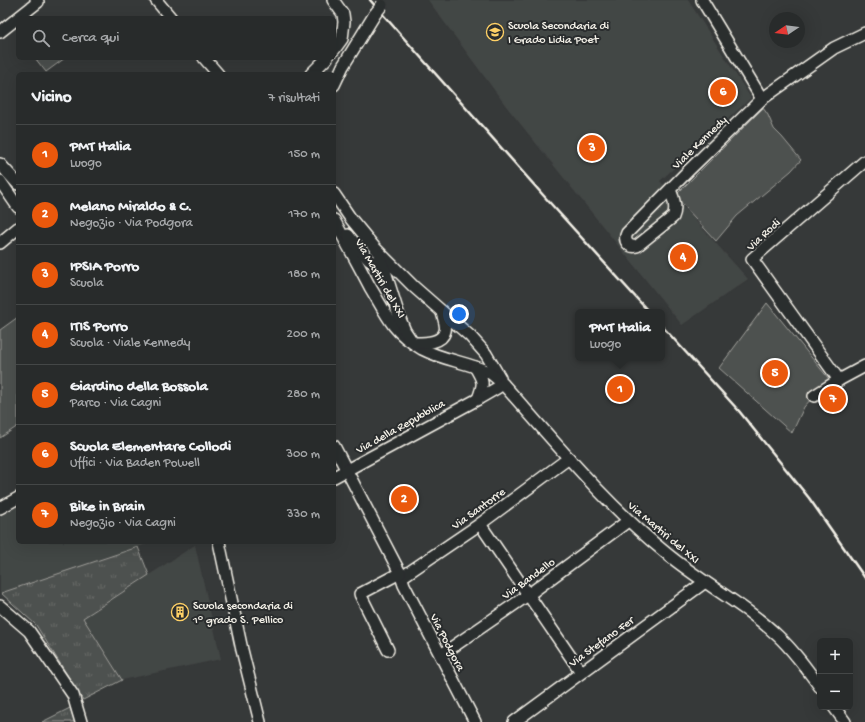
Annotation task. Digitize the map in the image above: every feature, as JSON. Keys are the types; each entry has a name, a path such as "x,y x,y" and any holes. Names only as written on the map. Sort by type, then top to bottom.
{"street":[{"path":"156,0 169,16"},
{"path":"332,0 343,14 344,22 342,39 336,47"},
{"path":"702,0 762,99"},
{"path":"20,16 39,1"},
{"path":"336,81 342,66 374,14 384,3"},
{"path":"0,32 16,19"},
{"name":"Viale Kennedy","path":"670,190 674,199 675,212 673,217 637,246 629,246 626,241 627,233 688,170 762,99 834,48 865,32"},
{"path":"314,72 325,60"},
{"name":"Via Rodi","path":"839,380 752,259 865,161"},
{"path":"0,164 16,182"},
{"path":"0,181 5,195 16,204"},
{"path":"336,197 351,219 375,248"},
{"name":"Via Martiri del XXI","path":"336,216 356,245 369,260 385,271 414,287"},
{"name":"Via Martiri del XXI","path":"336,224 394,327 421,348 490,373 503,384 628,521 666,554 752,614 779,636 817,683"},
{"path":"0,243 16,230"},
{"name":"Via Martiri del XXI","path":"375,248 385,271 400,319 405,331 414,343"},
{"name":"Via Martiri del XXI","path":"375,248 414,287 470,336 486,354 503,384"},
{"path":"414,343 425,343 441,338 445,332 445,323 442,312"},
{"path":"814,396 865,366"},
{"path":"475,367 482,378 483,387 478,399"},
{"name":"Via della Repubblica","path":"336,476 503,384"},
{"name":"Via Podgora","path":"336,450 475,722"},
{"name":"Via Santorre","path":"401,575 480,524 569,458"},
{"path":"0,508 16,499"},
{"name":"Via Bandello","path":"441,655 628,521"},
{"path":"480,524 581,672"},
{"path":"219,544 242,650 260,722"},
{"path":"388,650 360,594 401,575"},
{"name":"Via Stefano Fer","path":"514,722 705,582"},
{"path":"0,606 29,631 73,695 82,722"},
{"path":"836,710 845,722"}],"shaded area":[{"path":"428,0 688,0 751,98 660,181 748,279 682,325 506,106"},
{"path":"16,506 16,544 147,544 1,593 0,514"},
{"path":"195,545 221,659 122,680 83,618"}],"green space":[{"path":"37,60 62,60 46,72"},
{"path":"763,108 774,129 801,160 791,171 737,216 716,241 675,196"},
{"path":"767,303 829,379 804,407 792,433 719,368"},
{"path":"16,318 16,427 0,438 0,330"},
{"path":"138,547 149,575 83,618 122,680 83,700 36,625 1,593"},
{"path":"70,708 75,722 42,722"}],"railway":[{"path":"370,0 646,309"},
{"path":"665,329 739,411 809,498 865,578"}],"place":[{"name":"Scuola Secondaria di I Grado Lidia Poet","path":"495,32"},
{"name":"Scuola Elementare Collodi","path":"723,92"},
{"name":"IPSIA Porro","path":"592,148"},
{"name":"ITIS Porro","path":"683,257"},
{"name":"Giardino della Bossola","path":"775,373"},
{"name":"PMT Italia","path":"620,389"},
{"name":"Bike in Brain","path":"833,399"},
{"name":"Melano Miraldo & C.","path":"404,499"},
{"name":"Scuola secondaria di 1° grado S. Pellico","path":"180,612"}]}
